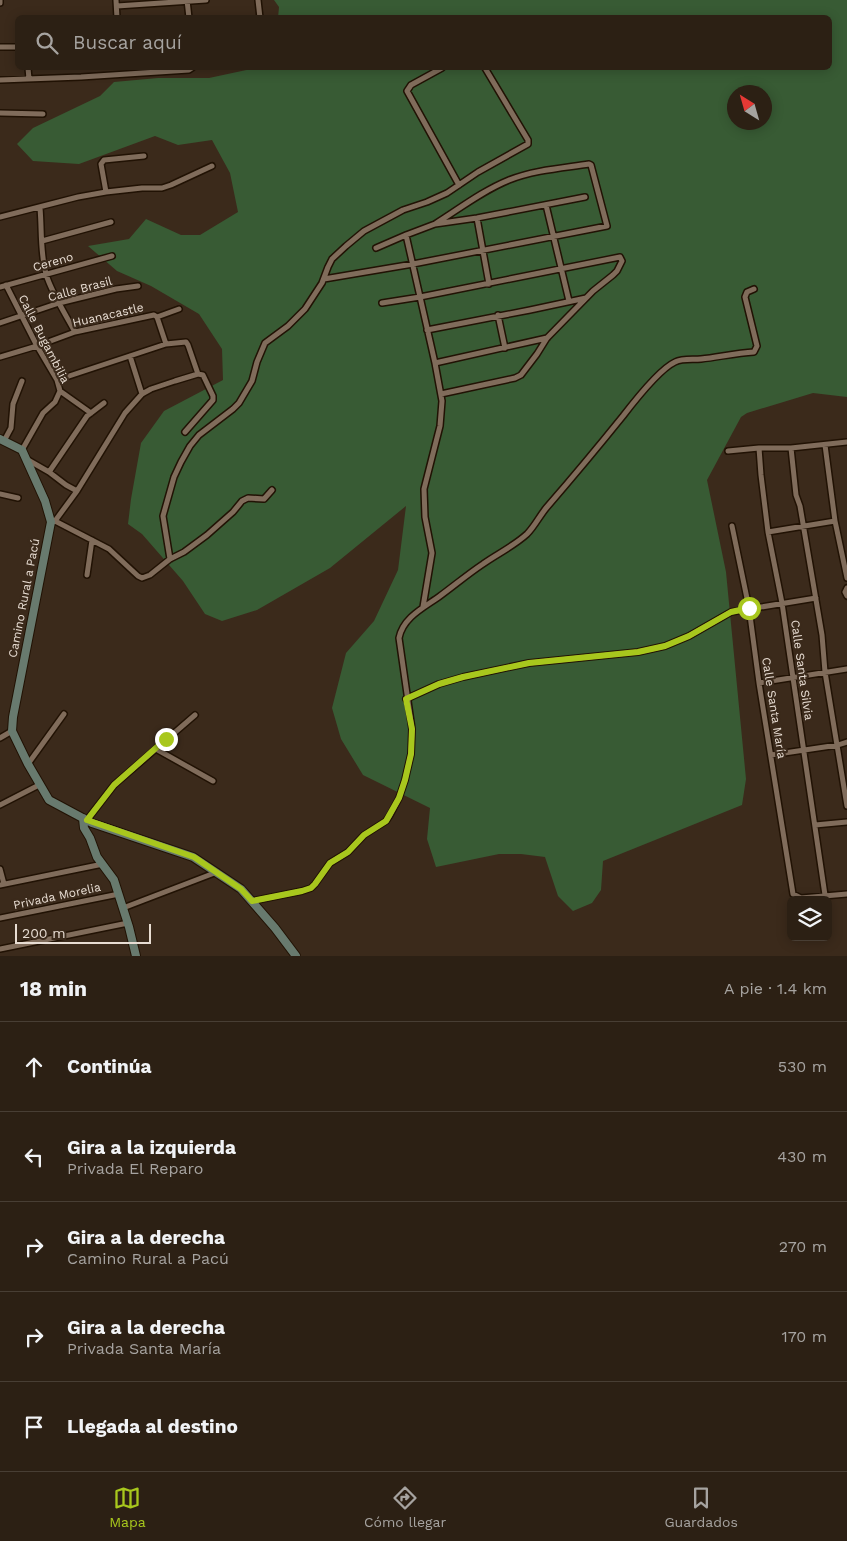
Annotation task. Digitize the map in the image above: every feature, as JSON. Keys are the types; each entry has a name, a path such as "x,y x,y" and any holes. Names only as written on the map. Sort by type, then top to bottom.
{"street":[{"path":"116,0 118,15"},
{"path":"117,6 206,0"},
{"path":"258,0 260,15"},
{"path":"188,1 189,15"},
{"path":"0,47 15,47"},
{"path":"28,70 30,79"},
{"path":"120,70 120,75"},
{"path":"0,80 189,70"},
{"path":"438,70 411,85 407,91 459,185"},
{"path":"170,559 163,516 174,477 190,446 201,433 233,409 239,402 252,381 265,343 298,316 307,306 324,279 332,259 359,235 395,214 427,202 459,185 528,144 528,140 486,70"},
{"path":"0,113 43,114"},
{"path":"106,192 102,161 144,156"},
{"path":"324,279 413,264 607,226 591,165 589,164 530,174 510,180 488,190 435,224 376,248"},
{"path":"0,217 78,197 106,192 171,186 212,166"},
{"path":"435,224 477,218 584,197"},
{"path":"546,205 569,301"},
{"path":"40,208 41,248 46,274 75,332"},
{"path":"477,218 489,284"},
{"path":"42,241 111,222"},
{"path":"406,235 441,394 442,409 440,426 424,489 425,517 432,553 422,607"},
{"name":"Cereno","path":"3,286 112,256"},
{"path":"382,303 420,298 620,257 622,261 617,271 587,297 547,338 521,375 515,378 441,394"},
{"name":"Calle Bugambilia","path":"3,286 22,316 57,380 60,391 55,402 43,413 22,450"},
{"name":"Calle Brasil","path":"0,323 60,303 116,289 138,286"},
{"path":"252,901 311,888 330,863 348,852 364,835 386,821 399,798 411,754 412,729 406,699 399,638 404,624 422,607 439,597 529,532 648,386 668,367 682,360 700,360 754,352 757,346 745,297 747,292 754,289"},
{"path":"427,330 587,297"},
{"path":"157,317 179,310"},
{"name":"Huanacastle","path":"0,357 75,332 154,315 157,317 166,344"},
{"path":"498,316 505,348"},
{"path":"434,363 547,338"},
{"path":"57,380 166,344 182,341 186,342 198,374"},
{"path":"130,356 142,394"},
{"path":"185,432 213,400 205,376 198,374 151,389 142,394 125,413 116,431 77,491 53,522 113,552 141,578 150,576 170,559 184,552 207,535 233,512 242,501 248,498 264,499 272,490"},
{"path":"22,382 13,404 11,428 2,440 22,450"},
{"path":"60,391 91,413"},
{"path":"49,472 91,413 104,403"},
{"path":"728,451 759,448 791,448 847,442"},
{"path":"825,445 835,521 847,578"},
{"name":"Calle Santa Silvia","path":"759,448 768,532 782,603 825,894"},
{"path":"791,448 796,496 800,506 816,598 825,672 847,806"},
{"name":"Camino Rural a Pacú","path":"12,731 13,717 53,522 28,460 22,450"},
{"path":"28,460 77,491"},
{"path":"0,494 18,498"},
{"path":"768,532 835,521"},
{"name":"Calle Santa María","path":"732,526 749,608 759,684 793,894 801,898 825,894"},
{"path":"87,575 92,540"},
{"path":"847,588 847,596"},
{"path":"406,699 447,682 529,663 638,652 665,646 689,636 731,612 816,598"},
{"path":"759,684 847,669"},
{"path":"28,764 64,714"},
{"path":"136,956 129,925 114,880 97,857 84,828 85,819 114,785 196,715"},
{"path":"0,738 12,731 39,785 49,800 85,819 194,857 241,889 275,928 296,956"},
{"path":"771,755 838,746 847,742"},
{"path":"156,749 213,781"},
{"path":"0,805 39,785"},
{"path":"815,825 847,822"},
{"path":"0,869 2,885 102,864"},
{"path":"123,908 217,872"},
{"name":"Privada Morelia","path":"0,918 119,894"},
{"path":"825,894 847,894"},
{"path":"0,949 129,925"}],"green space":[{"path":"274,0 847,0 847,397 813,393 747,413 741,417 707,480 726,572 746,779 742,805 603,861 601,890 592,903 573,911 558,896 545,857 499,854 436,867 427,839 430,808 363,775 341,739 332,708 346,653 374,621 398,570 406,506 330,568 257,610 222,621 205,614 183,581 142,534 128,524 141,443 164,411 223,380 222,349 199,314 151,286 117,271 88,246 129,239 146,219 181,235 200,235 238,212 230,173 212,140 178,145 155,136 79,164 33,161 17,144 33,128 100,96 114,82 158,78 209,78 246,70 832,70 832,15 278,15 279,7"}],"route":[{"path":"166,739 114,785 87,820 194,857 241,889 252,901 302,891 311,888 330,863 348,852 364,835 386,821 390,815 399,798 411,754 412,729 406,699 439,684 529,663 638,652 665,646 689,636 731,612 749,608"}]}
